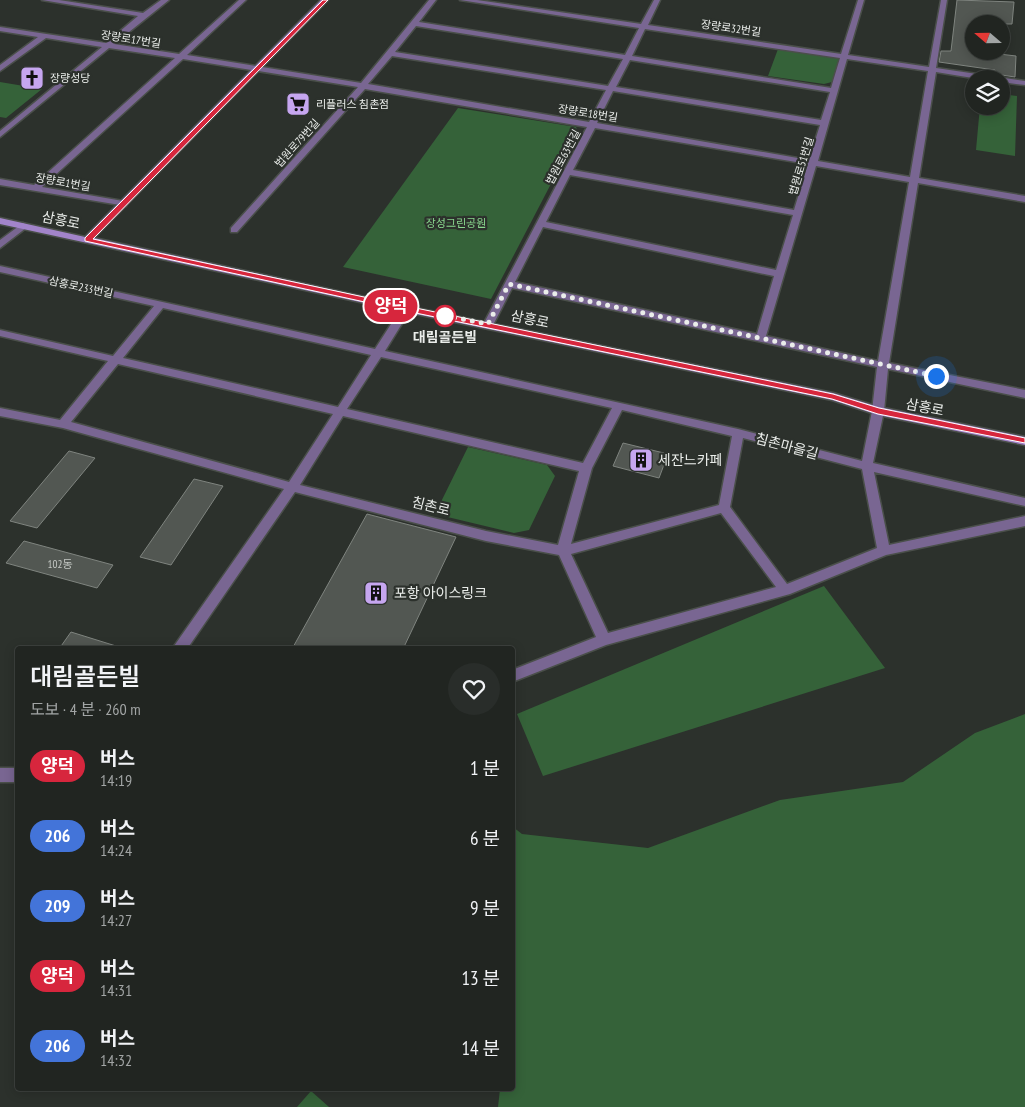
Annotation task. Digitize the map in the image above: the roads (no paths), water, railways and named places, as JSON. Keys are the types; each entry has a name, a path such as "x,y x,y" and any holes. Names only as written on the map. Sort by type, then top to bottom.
{"main road":[{"path":"87,240 325,0"},
{"name":"삼흥로","path":"0,221 406,309 488,324 833,397 878,411 1025,441"}],"street":[{"path":"45,0 144,15"},
{"path":"0,135 144,15 166,0"},
{"path":"34,189 243,0"},
{"name":"법원로79번길","path":"234,230 363,86 433,0"},
{"name":"장량로32번길","path":"463,0 965,74"},
{"name":"법원로63번길","path":"488,324 657,0"},
{"name":"법원로51번길","path":"761,338 862,0"},
{"path":"884,551 867,466 878,411 883,365 944,0"},
{"path":"413,23 835,91"},
{"name":"장량로17번길","path":"0,29 180,58 258,68"},
{"path":"0,70 44,37"},
{"path":"388,53 825,123"},
{"name":"장량로18번길","path":"258,68 1025,198"},
{"path":"1010,81 1025,83"},
{"path":"568,172 798,213"},
{"name":"장량로1번길","path":"0,182 123,204"},
{"path":"540,224 780,274"},
{"path":"0,245 22,226"},
{"name":"삼흥로233번길","path":"0,269 161,304"},
{"path":"509,284 1025,394"},
{"path":"0,412 63,424 161,304 738,433"},
{"path":"181,646 292,487 342,412 377,352 406,309"},
{"path":"0,333 586,468"},
{"path":"604,640 563,551 586,468 619,406"},
{"name":"침촌로","path":"63,424 292,487 486,536 563,551"},
{"name":"침촌마을길","path":"724,508 738,433 867,466 1025,502"},
{"path":"563,551 724,508 784,590"},
{"path":"515,675 604,640 784,590 884,551 1025,521"},
{"path":"0,775 15,775"}],"place":[{"name":"장량성당","path":"32,78"},
{"name":"리플러스 침촌점","path":"298,104"},
{"name":"대림골든빌","path":"445,316"},
{"name":"세잔느카페","path":"641,460"},
{"name":"포항 아이스링크","path":"376,593"}],"park label":[{"name":"장성그린공원","path":"456,223"}]}
